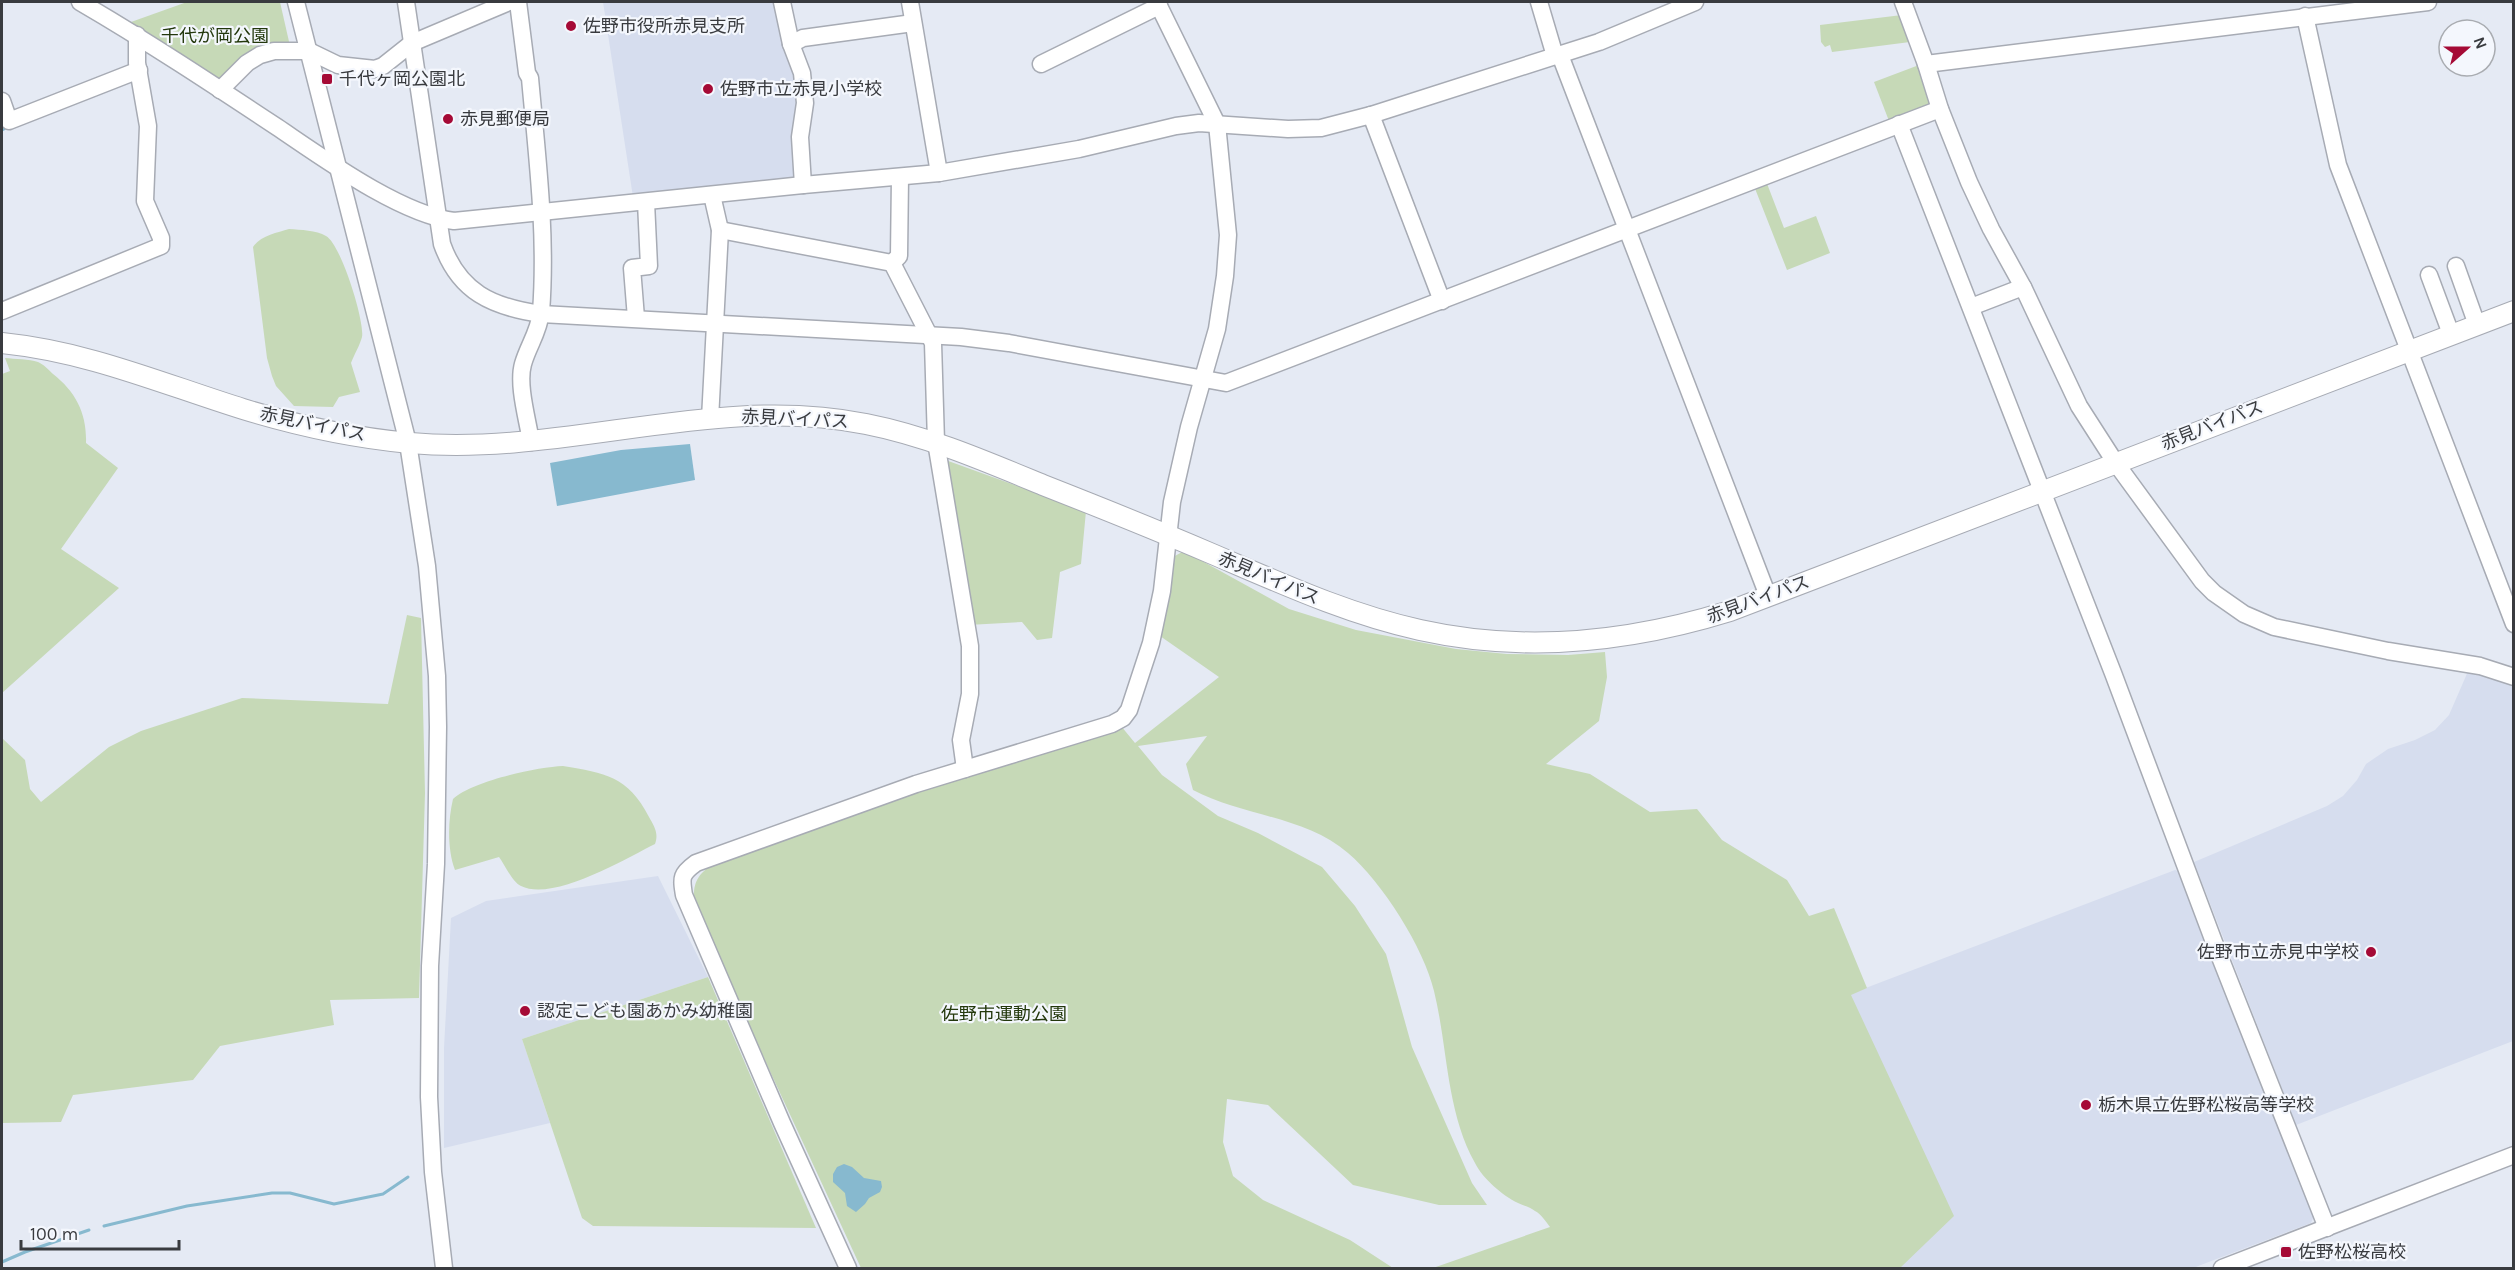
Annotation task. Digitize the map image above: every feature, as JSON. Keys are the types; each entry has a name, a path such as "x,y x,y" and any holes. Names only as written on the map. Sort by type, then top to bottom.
{"main road":[{"name":"赤見バイパス","path":"2,343 33,346 96,360 227,404 281,419 408,443 478,445 531,442 710,419 762,415 814,416 866,424 936,442 1314,597 1354,611 1421,630 1499,640 1570,642 1637,634 1701,620 2514,311"}],"street":[{"path":"80,2 137,35 339,168 398,202 438,219 454,221 939,173 1097,145 1176,126 1217,124 1288,129 1321,128 1371,115 1599,42 1695,2"},
{"path":"296,2 408,443 427,566 437,676 438,793 430,966 429,1097 433,1172 444,1269"},
{"path":"406,2 438,219 447,259 467,284 489,301 504,307 541,314 715,321 929,335 1009,343 1226,384 1940,109"},
{"path":"220,90 247,63 260,55 274,51 309,51 338,65 375,69 383,66 412,43 509,2"},
{"path":"518,2 527,73 530,78 541,213 541,314 537,331 522,366 531,442"},
{"path":"782,2 791,44 802,73 805,103 800,137 803,185"},
{"path":"910,2 939,173"},
{"path":"1539,2 1557,56 1628,230 1768,596"},
{"path":"1903,2 1940,109 1990,229 2024,287 2079,406 2115,462 2202,581 2214,593 2255,620 2294,633 2480,666 2514,677"},
{"path":"1926,64 2428,2"},
{"path":"848,1269 684,895 682,879 687,869 696,863 965,769 1097,729 1123,718 1134,699 1151,643 1162,591 1172,502 1189,427 1217,328 1225,276 1228,235 1217,124 1158,4 1041,64"},
{"path":"2305,16 2338,165 2514,624"},
{"path":"791,44 803,38 913,23"},
{"path":"2,311 161,246 161,238 145,201 148,126 139,70 137,35"},
{"path":"2,101 9,121 139,70"},
{"path":"1371,115 1442,301"},
{"path":"1899,124 2113,673 2214,942 2327,1228"},
{"path":"892,262 899,256 900,177"},
{"path":"710,419 720,231 712,195"},
{"path":"636,318 632,268 649,266 646,202"},
{"path":"720,231 892,262"},
{"path":"892,262 933,343 936,442 970,646 970,694 961,740 965,769"},
{"path":"2456,266 2477,324"},
{"path":"2429,275 2451,334"},
{"path":"1971,307 2024,287"},
{"path":"2222,1269 2514,1155"}],"shaded area":[{"name":"佐野市立赤見小学校","path":"603,2 777,2 800,73 799,179 633,197"},
{"name":"佐野市立赤見中学校","path":"2469,669 2513,684 2513,1041 2296,1125 2194,862 2327,806 2343,796 2357,780 2366,764 2388,749 2435,730 2449,715"},
{"name":"栃木県立佐野松桜高等学校","path":"2175,870 2181,872 2314,1216 2311,1223 2193,1268 1900,1268 1905,1262 1850,994"},
{"name":"認定こども園あかみ幼稚園","path":"658,876 708,977 522,1039 550,1123 444,1148 444,1048 451,918 486,901"}],"green space":[{"name":"千代が岡公園","path":"187,2 280,2 290,46 219,81 131,22"},
{"path":"1902,15 1910,42 1832,52 1830,45 1825,47 1821,42 1820,25"},
{"path":"1919,65 1934,104 1889,121 1874,82"},
{"path":"1766,181 1784,228 1816,216 1830,253 1787,270 1754,186"},
{"path":"289,229 318,233 326,236 332,242 345,268 360,316 362,337 351,363 360,392 339,397 333,407 294,406 276,386 267,358 253,247 265,237"},
{"path":"5,358 38,362 61,381 74,396 82,413 86,443 118,468 61,549 119,588 2,693 2,374 10,371"},
{"path":"940,458 1086,511 1081,564 1060,572 1052,638 1037,640 1022,622 968,625"},
{"name":"佐野市運動公園","path":"1184,551 1289,609 1356,630 1456,649 1507,654 1568,655 1605,652 1607,677 1599,721 1546,764 1590,774 1650,812 1697,809 1722,840 1787,880 1809,916 1834,908 1867,988 1851,995 1954,1216 1900,1268 1433,1268 1550,1227 1537,1212 1499,1191 1483,1175 1465,1143 1453,1101 1439,1013 1429,974 1411,936 1388,898 1348,853 1313,831 1232,806 1193,790 1186,764 1207,736 1138,746 1162,775 1218,816 1258,833 1322,867 1355,906 1386,954 1412,1047 1472,1183 1487,1205 1439,1205 1353,1185 1268,1105 1227,1099 1223,1142 1233,1176 1263,1200 1350,1240 1393,1268 861,1268 694,900 698,878 715,863 915,792 1121,726 1135,743 1219,677 1160,636 1173,557"},
{"path":"407,615 421,618 425,793 419,998 330,1000 334,1025 220,1046 193,1080 73,1095 61,1122 2,1123 2,738 25,760 30,789 41,802 109,747 141,731 242,698 388,704"},
{"path":"563,766 603,774 624,785 641,803 653,823 656,833 655,844 589,877 551,888 535,889 521,886 499,857 455,870 449,834 453,799 462,792 489,781 522,772"},
{"path":"708,977 816,1228 593,1226 582,1218 522,1039"}],"water":[{"path":"690,444 695,480 557,506 550,463 621,450"},
{"path":"844,1164 852,1167 864,1178 881,1181 880,1192 869,1198 856,1212 847,1206 845,1193 833,1182 833,1174 837,1167"}],"waterway":[{"path":"104,1226 187,1206 272,1193 290,1193 334,1204 383,1194 408,1177"},
{"path":"2,1262 89,1230"}],"place":[{"name":"佐野市役所赤見支所","path":"571,26"},
{"name":"千代ヶ岡公園北","path":"327,79"},
{"name":"佐野市立赤見小学校","path":"708,89"},
{"name":"赤見郵便局","path":"448,119"},
{"name":"佐野市立赤見中学校","path":"2371,952"},
{"name":"認定こども園あかみ幼稚園","path":"525,1011"},
{"name":"栃木県立佐野松桜高等学校","path":"2086,1105"},
{"name":"佐野松桜高校","path":"2286,1252"}]}
